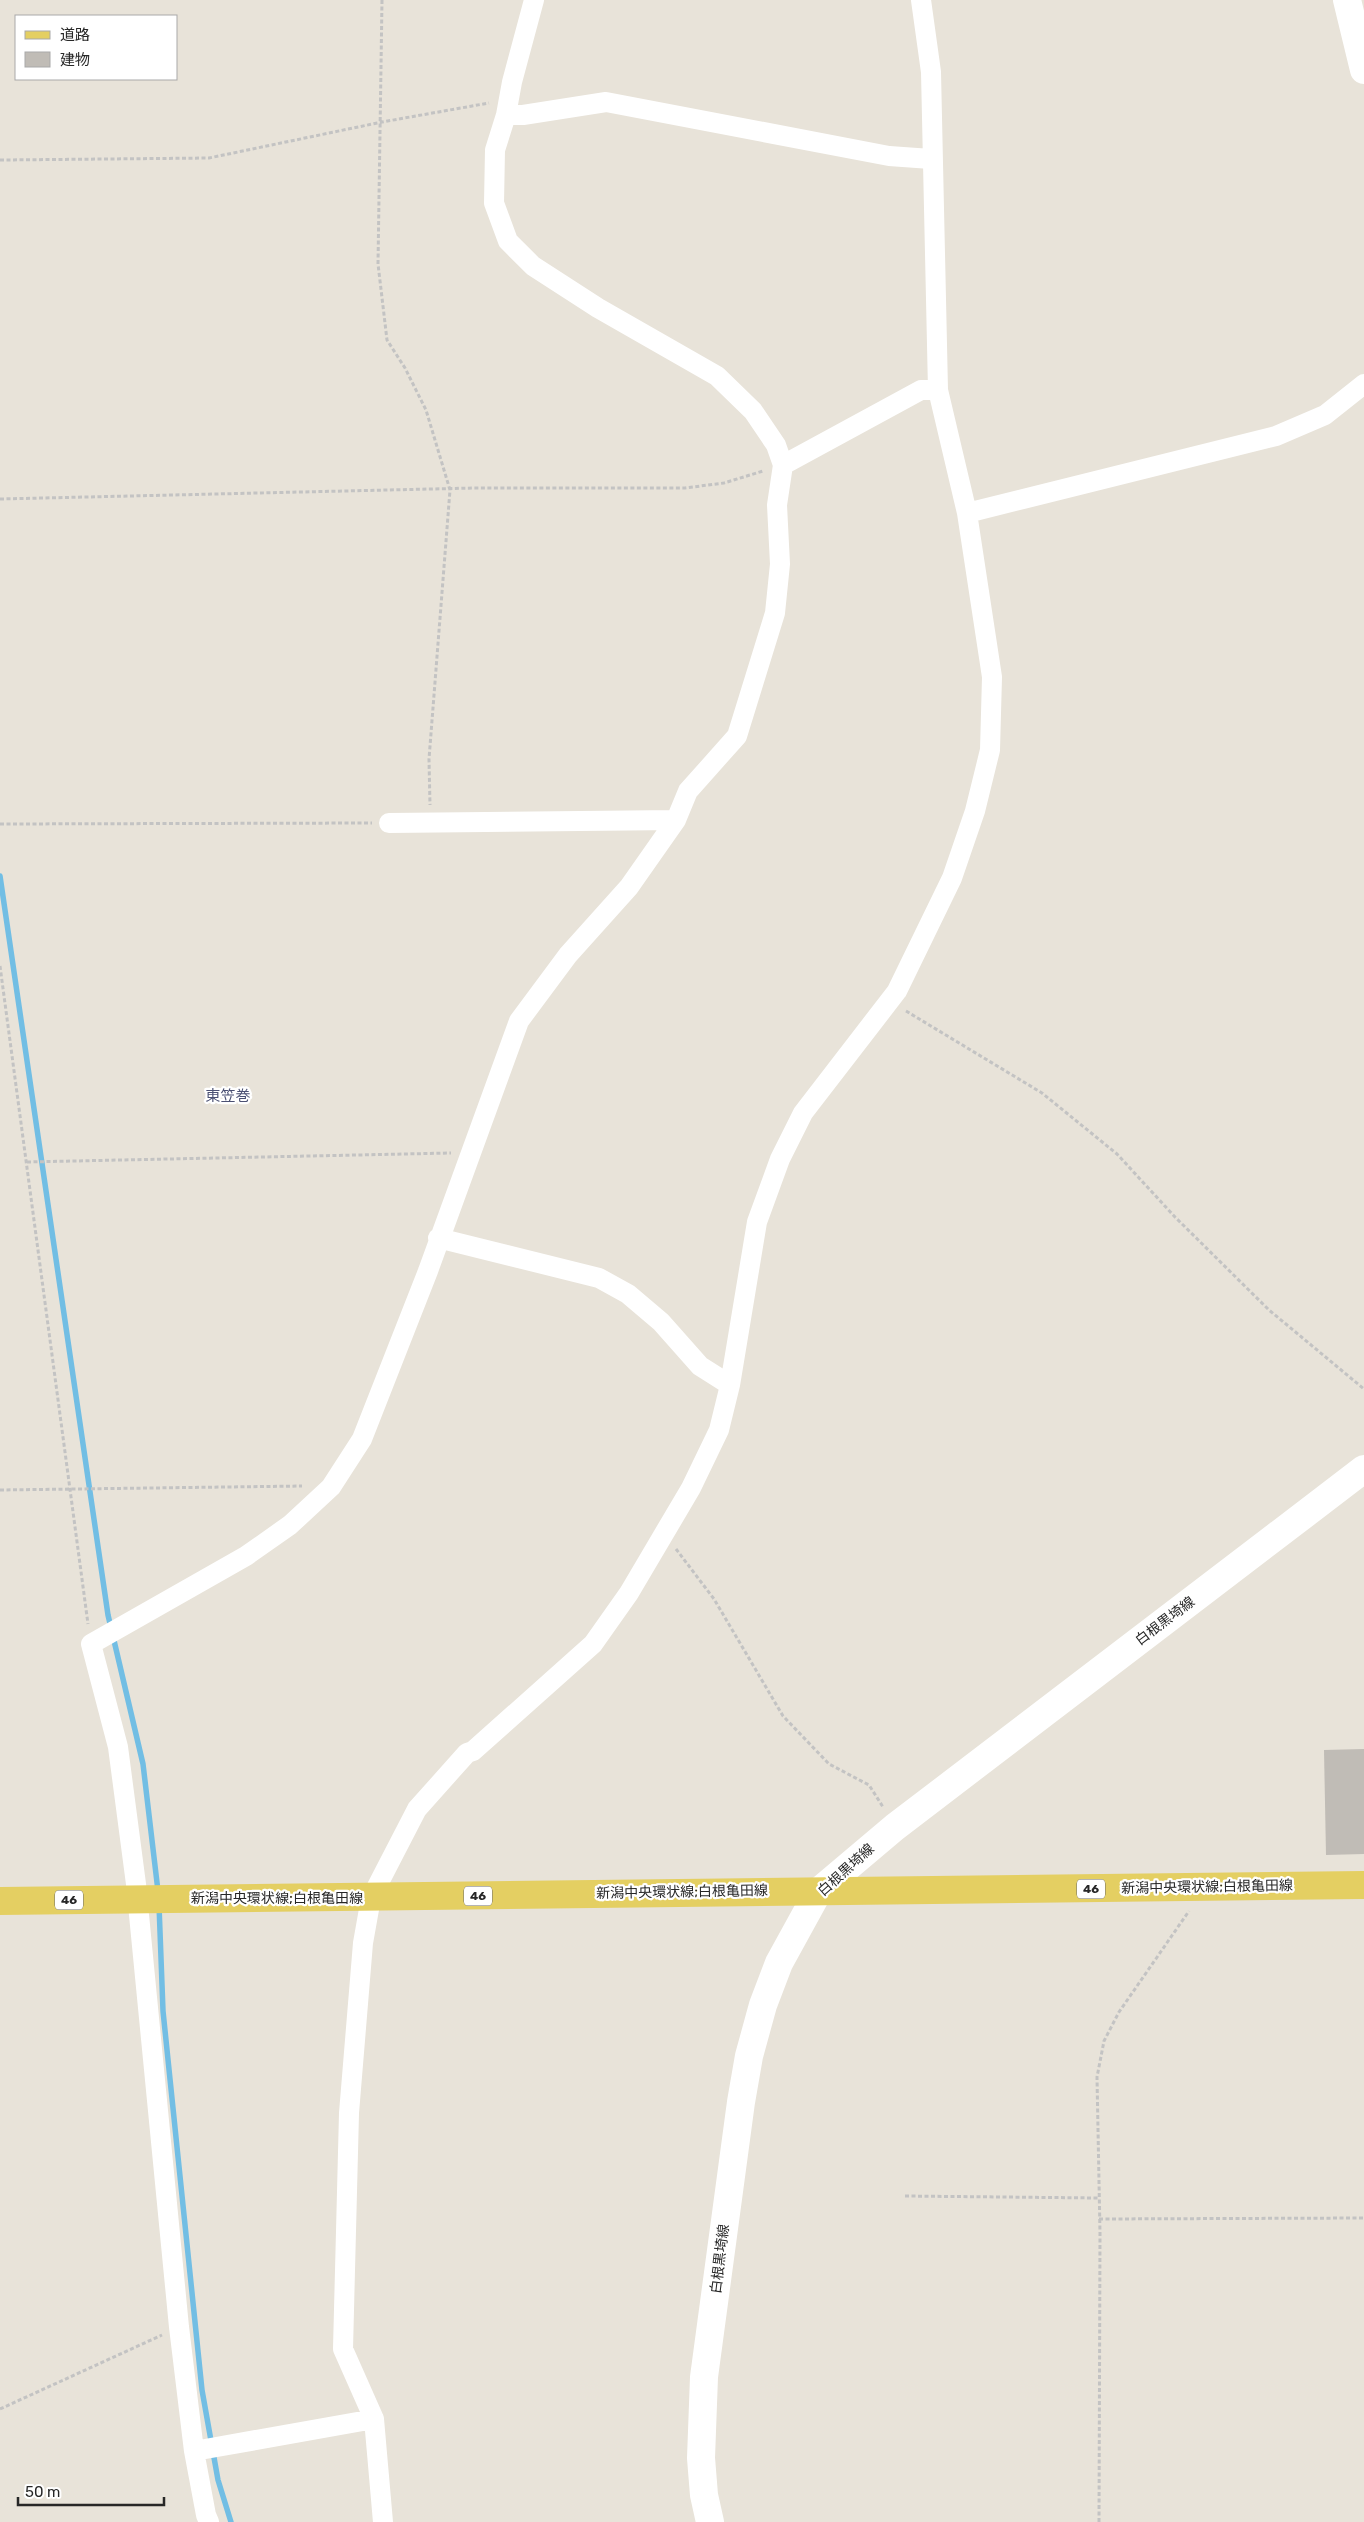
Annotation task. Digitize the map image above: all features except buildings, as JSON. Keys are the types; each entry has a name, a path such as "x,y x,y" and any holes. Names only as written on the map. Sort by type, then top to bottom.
{"main road":[{"path":"1347,0 1364,70"},
{"name":"白根黒埼線","path":"710,2522 704,2495 701,2458 704,2377 741,2102 749,2056 763,2005 779,1963 818,1892 895,1827 1364,1469"},
{"name":"新潟中央環状線;白根亀田線","path":"0,1901 1364,1885"}],"street":[{"path":"209,2522 194,2451 179,2327 137,1898 118,1747 91,1644 246,1556 290,1525 331,1488 362,1439 518,1021 568,955 629,887 676,820 688,792 737,736 775,613 780,564 777,505 783,465 776,445 753,411 717,376 598,308 533,266 508,241 494,202 495,150 506,115 512,82 534,0"},
{"path":"383,2522 374,2419 343,2349 349,2113 363,1943 371,1898 417,1809 467,1753 472,1751 593,1644 629,1593 691,1488 719,1430 730,1385 758,1222 780,1159 803,1113 889,1001 901,982 952,878 975,811 990,750 992,677 967,514 938,390 931,159 931,72 921,0"},
{"path":"506,115 523,115 606,102 889,156 931,159"},
{"path":"967,514 1276,436 1325,415 1364,384"},
{"path":"783,465 922,390 938,390"},
{"path":"389,823 676,820"},
{"path":"438,1238 599,1278 628,1294 662,1322 700,1366 730,1385"},
{"path":"194,2451 374,2419"}],"path":[{"path":"382,0 382,122 378,264 387,340 406,368 426,410 450,490 429,759 430,823"},
{"path":"0,160 210,158 382,122 493,102 506,115"},
{"path":"0,499 450,490 685,488 724,483 783,465"},
{"path":"0,824 389,823"},
{"path":"0,966 91,1644"},
{"path":"889,1001 1042,1093 1117,1154 1175,1217 1270,1310 1364,1389"},
{"path":"27,1162 440,1153 469,1154"},
{"path":"0,1490 331,1488"},
{"path":"663,1534 687,1561 714,1599 783,1716 829,1764 869,1785 895,1827"},
{"path":"1099,2522 1097,2077 1104,2041 1119,2012 1204,1887"},
{"path":"905,2196 1099,2198"},
{"path":"1099,2219 1364,2218"},
{"path":"0,2409 179,2327"}],"waterway":[{"path":"0,876 108,1615 143,1764 158,1891"},
{"path":"159,1905 163,2011 202,2390 218,2480 231,2522"}],"district":[{"name":"東笠巻","path":"228,1096"}]}
